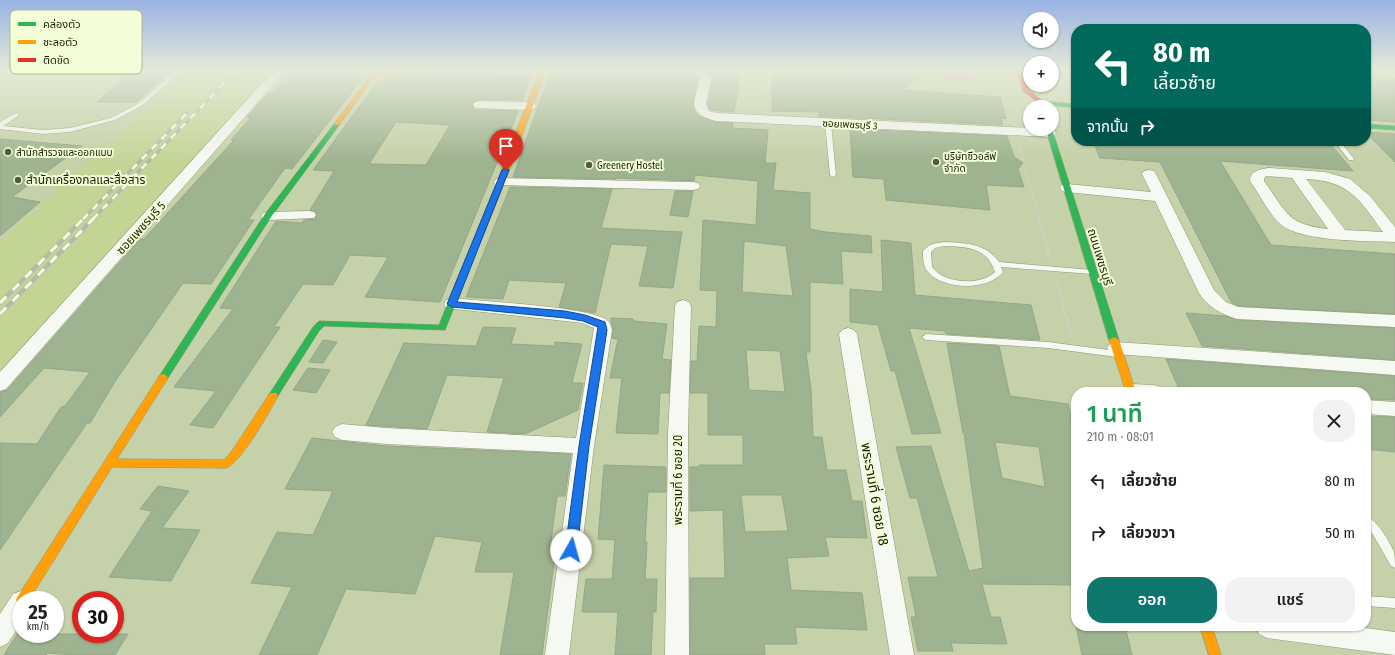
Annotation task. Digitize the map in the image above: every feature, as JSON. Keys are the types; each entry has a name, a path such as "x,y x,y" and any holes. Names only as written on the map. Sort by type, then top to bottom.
{"street":[{"name":"ซอยเพชรบุรี 5","path":"0,384 253,101"},
{"path":"28,591 268,216 354,101"},
{"path":"109,463 226,464 236,454 316,329 322,322 442,328 532,101"},
{"name":"ซอยเพชรบุรี 3","path":"701,101 700,104 704,113 716,118 1023,131"},
{"path":"479,105 530,106"},
{"path":"1059,106 1071,106"},
{"path":"1371,126 1395,128"},
{"name":"ถนนเพชรบุรี","path":"1051,136 1092,272 1130,387"},
{"path":"1260,173 1296,174 1324,176 1347,182 1355,189 1395,237 1312,232 1293,227 1286,222 1258,180 1257,176 1260,173"},
{"path":"1149,174 1207,293 1214,302 1224,309 1237,313 1395,321"},
{"path":"1296,174 1339,233"},
{"path":"501,182 693,186"},
{"path":"1067,188 1159,196"},
{"path":"268,216 309,215"},
{"path":"452,304 565,315 585,318 602,325 603,330 584,446 557,655"},
{"name":"พระรามที่ 6 ซอย 20","path":"677,655 678,433 683,306"},
{"name":"พระรามที่ 6 ซอย 18","path":"848,334 902,655"},
{"path":"1117,351 1395,368"},
{"path":"1371,407 1395,409"},
{"path":"342,432 386,436 584,446"},
{"path":"0,635 12,616"},
{"path":"1208,631 1215,655"},
{"path":"1303,631 1395,644"}],"lane":[{"path":"0,126 43,132 70,130 113,119 145,101"},
{"path":"0,126 16,115"},
{"path":"828,123 833,175"},
{"path":"1341,146 1351,159"},
{"path":"944,244 962,245 977,248 986,252 993,257 997,264 999,272 995,278 987,282 973,283 954,281 941,277 931,271 927,262 927,251 933,246 944,244"},
{"path":"997,264 1092,272"},
{"path":"926,337 1117,351"},
{"path":"1371,525 1376,530 1395,563"},
{"path":"1371,601 1395,603"}],"path":[{"path":"1015,131 1072,336"}],"shaded area":[{"path":"156,101 247,101 159,196 0,375 0,242"}],"building":[{"path":"99,101 138,101 136,102 97,102"},
{"path":"262,101 345,101 292,169 285,168 248,220 254,220 211,284 183,283 116,380 90,423 87,423 0,550 0,443 37,444 61,407 65,406 90,372 44,368 0,417 0,392 7,390 140,239 144,239 234,140 231,140 251,117 247,117"},
{"path":"364,101 477,101 472,104 475,110 518,111 440,302 365,297 388,257 350,255 333,285 303,284 274,327 280,327 213,428 190,425 216,391 174,387 233,309 220,308 276,221 302,223 304,220 315,219 317,214 310,210 334,171 313,170","holes":["396,122 450,125 426,165 369,164"]},
{"path":"540,101 694,101 693,106 699,116 716,122 733,123 732,128 768,130 765,163 776,163 773,190 810,193 810,229 871,236 872,253 841,251 843,284 810,282 810,352 806,352 811,390 813,437 822,437 827,470 846,470 852,501 862,501 867,538 825,537 829,556 787,558 791,590 862,593 867,630 795,627 797,644 764,644 765,655 690,655 690,578 725,578 723,510 690,511 690,467 699,467 699,465 743,465 743,435 708,435 708,393 690,393 691,361 697,361 699,326 716,327 717,291 700,290 703,220 756,225 758,181 695,175 694,181 513,177","holes":["744,241 786,246 793,296 742,292","746,350 780,351 785,392 749,390","741,495 782,495 788,531 745,532"]},
{"path":"709,101 736,101 734,112 710,110"},
{"path":"772,101 1001,101 1006,119 1001,118 1003,125 819,116 819,112 772,111"},
{"path":"1371,101 1395,101 1395,122 1371,120"},
{"name":"บริษัทซีวอล์ฟ จำกัด","path":"850,129 1007,136 1014,157 1023,163 1018,169 1024,187 986,185 990,210 886,200 884,179 853,177"},
{"path":"1371,132 1395,134 1395,162 1371,138"},
{"name":"สำนักเครื่องกลและสื่อสาร","path":"0,139 82,146 12,197 40,202 0,236"},
{"path":"1095,146 1332,146 1353,171 1220,161 1271,245 1395,254 1395,314 1238,306 1231,302 1160,162 1100,158"},
{"path":"510,187 612,189 601,228 682,232 673,288 639,286 648,246 611,244 595,313 559,307 566,283 509,280 503,299 466,297"},
{"path":"675,191 693,191 688,217 670,215"},
{"path":"881,240 911,243 915,295 1031,305 1040,340 946,334 945,331 909,328 941,433 912,434 895,371 891,371 878,325 850,322 850,289 883,292"},
{"path":"1186,313 1226,316 1237,320 1395,328 1395,360 1202,346"},
{"path":"611,318 633,319 633,321 667,324 662,359 671,360 669,393 660,393 658,434 616,433 622,378 610,378 618,339 612,338 613,330"},
{"path":"483,327 516,328 511,344 554,346 555,342 582,344 572,383 583,383 578,410 525,434 487,432 504,378 447,375 427,429 366,425 404,343 476,346"},
{"path":"323,340 337,342 323,363 309,362"},
{"path":"947,343 999,346 1010,396 1068,404 1071,418 1071,585 982,584 991,617 1000,617 1007,644 951,643 953,651 918,651 911,617 916,617 908,577 938,577 917,498 910,498 896,447 931,446 969,571 983,568 964,433","holes":["995,442 1039,447 1045,487 1002,478"]},
{"path":"1166,359 1395,376 1395,400 1371,399 1371,387 1178,387"},
{"path":"308,368 330,370 316,393 293,390"},
{"path":"1371,416 1395,417 1395,452 1371,450"},
{"path":"312,438 386,446 571,454 565,496 557,496 550,548 556,548 542,655 500,655 514,572 475,572 482,542 435,536 415,594 346,589 317,655 259,655 292,587 251,583 277,532 313,535 333,491 285,489"},
{"path":"604,465 666,467 666,492 648,492 645,542 647,542 645,579 657,579 656,612 653,612 651,655 615,655 618,612 582,612 586,579 612,579 615,540 598,539"},
{"path":"158,486 189,491 162,528 200,530 171,581 109,577 152,511 140,509"},
{"path":"1077,631 1126,631 1132,655 1082,655"},
{"path":"64,634 72,634 72,643 122,643 115,655 74,655 48,653 46,655 4,655 12,642 64,643"},
{"path":"124,634 128,634 124,640"}],"railway":[{"path":"93,219 207,101"},
{"path":"83,219 187,113"},
{"path":"0,303 84,218"},
{"path":"0,314 94,218"}],"traffic: fast":[{"path":"1059,104 1071,106"},
{"path":"163,378 268,216 337,124"},
{"path":"1371,126 1395,128"},
{"path":"1051,136 1114,340"},
{"path":"273,396 316,329 322,323 442,328 461,280"}],"traffic: slow":[{"path":"337,124 354,101"},
{"path":"461,280 501,182 532,101"},
{"path":"1114,340 1129,387"},
{"path":"28,591 163,378"},
{"path":"109,463 226,464 236,454 273,396"},
{"path":"1208,631 1215,655"}],"place":[{"name":"สำนักสำรวจและออกแบบ","path":"8,152"},
{"name":"บริษัทซีวอล์ฟ จำกัด","path":"936,162"},
{"name":"Greenery Hostel","path":"589,165"},
{"name":"สำนักเครื่องกลและสื่อสาร","path":"18,180"}],"route":[{"path":"506,170 452,304 565,315 585,318 596,321 602,325 603,330 584,446 571,550"}]}
